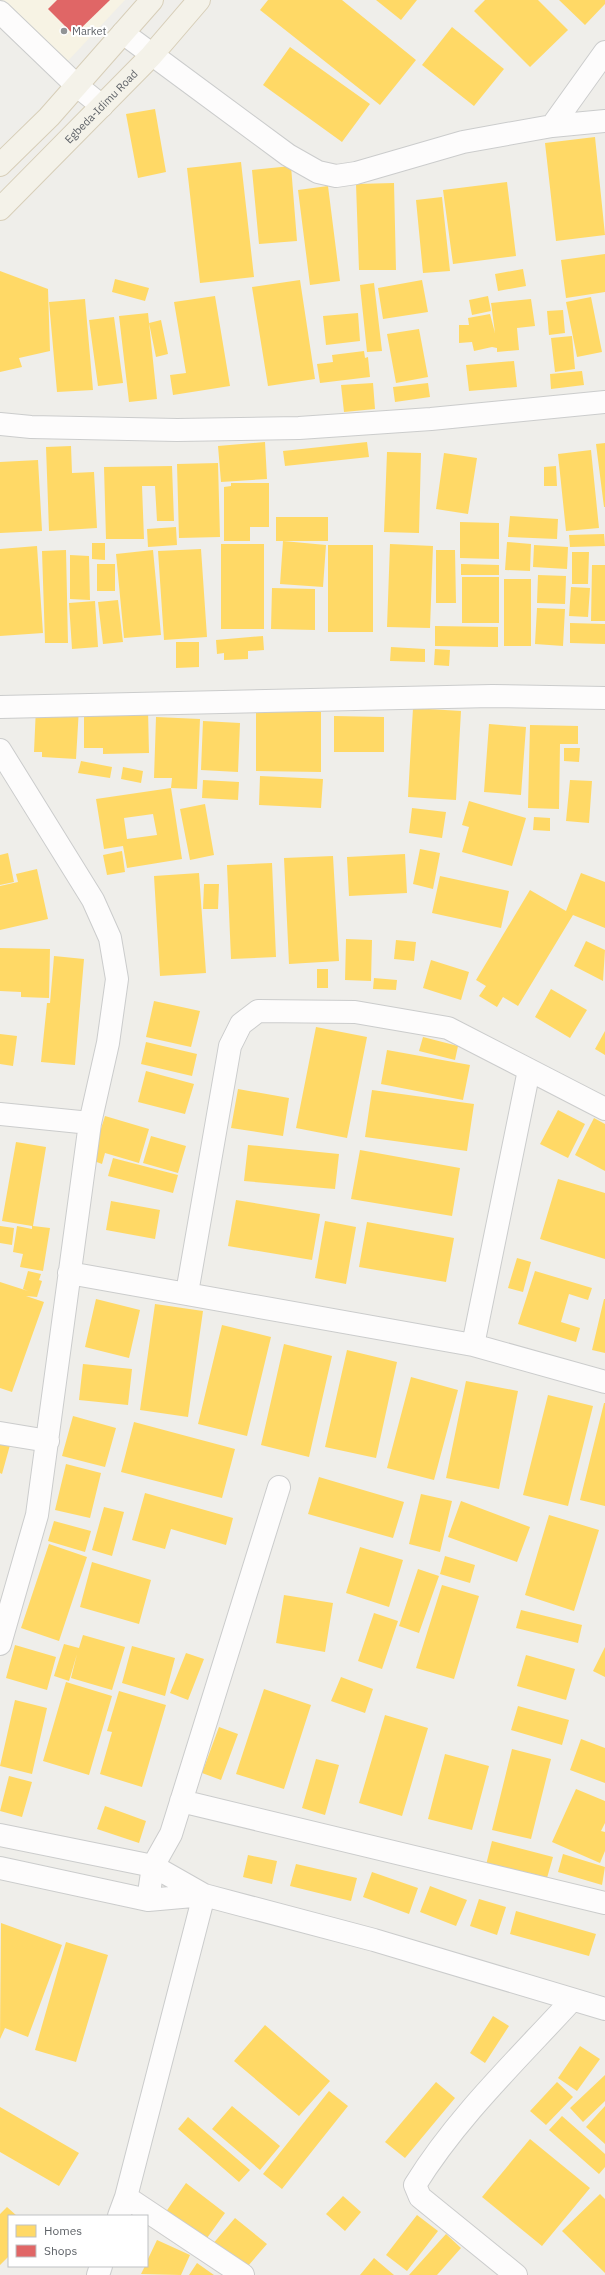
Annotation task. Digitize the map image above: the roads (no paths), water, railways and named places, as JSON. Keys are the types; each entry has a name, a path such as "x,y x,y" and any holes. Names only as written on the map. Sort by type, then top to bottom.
{"main road":[{"path":"0,165 48,116 152,0"},
{"name":"Egbeda-Idimu Road","path":"0,209 151,56 199,0"}],"street":[{"path":"0,12 76,85 102,106"},
{"path":"123,33 151,56 288,155 318,172 336,176 356,174 463,142 552,126 605,121"},
{"path":"552,126 605,52"},
{"path":"0,424 31,427 154,429 299,428 431,419 605,402"},
{"path":"0,707 492,696 605,698"},
{"path":"0,750 93,900 110,938 116,979 108,1043 90,1123 37,1515 0,1644"},
{"path":"187,1293 230,1046 242,1024 258,1011 355,1012 448,1028 605,1108"},
{"path":"472,1345 530,1070"},
{"path":"0,1114 90,1123"},
{"path":"69,1273 472,1345 605,1382"},
{"path":"0,1433 48,1441"},
{"path":"148,1900 153,1866 171,1834 279,1487"},
{"path":"181,1801 605,1903"},
{"path":"0,1836 153,1866 204,1895 374,1940 605,2009"},
{"path":"0,1868 148,1900 204,1895"},
{"path":"138,2215 122,2206 204,1895"},
{"path":"516,2275 420,2197 415,2185 427,2165 475,2106 572,2000"},
{"path":"148,2221 243,2275"}],"place":[{"name":"Market","path":"64,31"}]}
